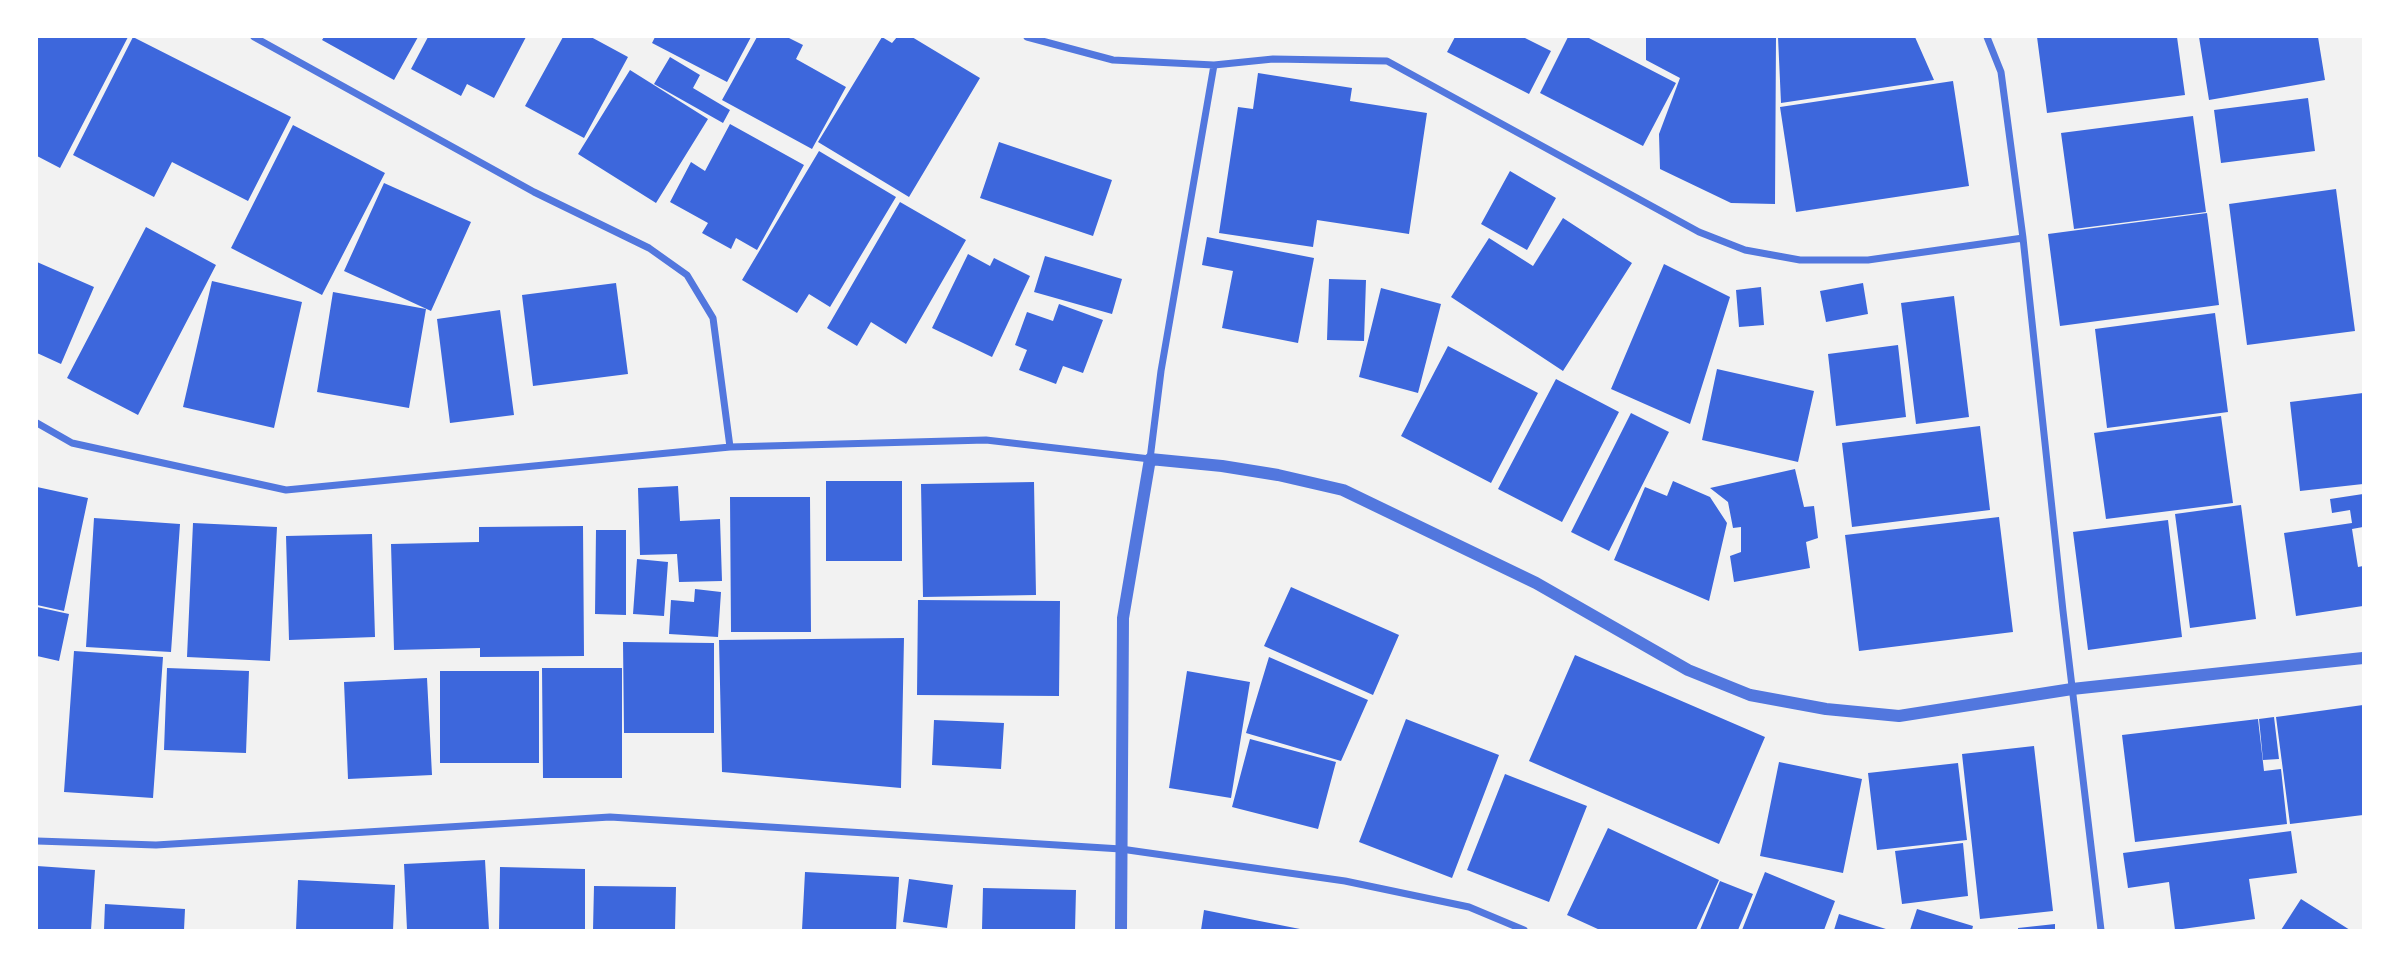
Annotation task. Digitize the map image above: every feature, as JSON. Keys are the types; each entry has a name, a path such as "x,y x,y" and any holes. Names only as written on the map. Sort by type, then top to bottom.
{"street":[{"path":"254,37 534,192 649,248 687,275 713,318 730,447"},
{"path":"1027,37 1113,60 1214,65 1273,59 1387,61 1699,232 1745,250 1800,260 1868,260 2023,238"},
{"path":"1987,37 2000,72 2023,238 2101,930"},
{"path":"1121,930 1123,618 1150,459 1161,371 1214,65"},
{"path":"37,422 72,443 286,490 730,447 986,440 1267,473 1343,490 1536,583 1688,670 1750,695 1826,709 1899,716 2072,689 2363,658"},
{"path":"37,841 156,845 610,817 1121,849 1357,884 1469,906 1524,930"}],"building":[{"path":"37,37 128,37 60,168 37,156"},
{"path":"133,37 291,117 248,201 172,162 154,197 73,155"},
{"path":"324,37 418,37 394,80 322,40"},
{"path":"428,37 526,37 494,98 467,84 461,96 411,69"},
{"path":"563,37 591,37 628,57 584,138 525,106"},
{"path":"655,37 751,37 727,82 652,43"},
{"path":"757,37 787,37 803,45 796,59 846,87 812,149 722,100"},
{"path":"882,37 892,43 897,37 912,37 980,78 909,197 818,142"},
{"path":"1455,37 1523,37 1551,51 1529,94 1447,52"},
{"path":"1568,37 1587,37 1676,83 1643,146 1540,93"},
{"path":"1646,37 1776,37 1775,204 1731,203 1660,169 1659,134 1680,78 1646,60"},
{"path":"1778,37 1915,37 1934,80 1781,103"},
{"path":"2037,37 2177,37 2185,95 2047,113"},
{"path":"2199,37 2318,37 2325,80 2209,100"},
{"path":"670,57 700,75 693,88 730,110 723,123 654,84"},
{"path":"630,70 708,119 656,203 578,154"},
{"path":"1258,73 1352,88 1350,101 1427,113 1409,234 1317,220 1313,247 1219,233 1238,107 1253,109"},
{"path":"1953,81 1969,186 1796,212 1780,107"},
{"path":"2308,98 2315,151 2221,163 2214,110"},
{"path":"2193,116 2206,212 2074,229 2061,133"},
{"path":"730,124 804,165 757,250 736,238 731,249 702,233 708,223 670,202 691,162 705,171"},
{"path":"293,125 385,173 322,295 231,248"},
{"path":"999,142 1112,180 1093,236 980,198"},
{"path":"819,151 896,197 830,307 809,294 797,313 742,280"},
{"path":"1510,171 1556,198 1527,250 1481,224"},
{"path":"384,183 471,222 431,311 344,271"},
{"path":"2336,189 2355,331 2247,345 2229,204"},
{"path":"900,202 966,240 906,344 871,322 857,346 827,328"},
{"path":"2207,213 2219,305 2060,326 2048,234"},
{"path":"1563,218 1632,263 1563,371 1451,297 1489,238 1533,266"},
{"path":"146,227 216,265 138,415 67,378"},
{"path":"1207,237 1314,258 1298,343 1222,328 1233,271 1202,265"},
{"path":"968,254 990,266 994,258 1030,276 992,357 932,328"},
{"path":"1045,256 1122,279 1112,314 1034,292"},
{"path":"37,262 94,287 61,364 37,353"},
{"path":"1664,264 1730,297 1690,424 1611,389"},
{"path":"1329,279 1366,280 1364,341 1327,340"},
{"path":"212,281 302,302 274,428 183,407"},
{"path":"616,283 628,374 533,386 522,295"},
{"path":"1863,283 1868,314 1826,322 1820,291"},
{"path":"1761,287 1764,325 1739,327 1736,290"},
{"path":"1381,288 1441,304 1418,393 1359,377"},
{"path":"333,292 426,309 409,408 317,392"},
{"path":"1954,296 1969,417 1916,424 1901,303"},
{"path":"1059,304 1103,320 1083,373 1063,366 1056,384 1019,370 1027,350 1015,345 1027,312 1053,321"},
{"path":"500,310 514,415 450,423 437,319"},
{"path":"2215,313 2228,412 2107,428 2095,329"},
{"path":"1898,345 1906,417 1836,426 1828,354"},
{"path":"1448,346 1538,393 1491,483 1401,436"},
{"path":"1717,369 1814,391 1798,462 1702,440"},
{"path":"1556,379 1619,412 1562,522 1498,489"},
{"path":"2363,393 2363,484 2300,491 2290,402"},
{"path":"1631,413 1669,432 1609,551 1571,532"},
{"path":"2221,416 2233,503 2106,519 2094,433"},
{"path":"1980,426 1990,510 1852,527 1842,443"},
{"path":"1795,469 1804,507 1814,506 1818,538 1806,542 1810,568 1734,582 1730,556 1741,552 1741,527 1733,528 1728,502 1710,488"},
{"path":"826,481 902,481 902,561 826,561"},
{"path":"1673,481 1710,497 1727,523 1709,601 1614,560 1645,487 1667,496"},
{"path":"1034,482 1036,595 923,597 921,484"},
{"path":"678,486 680,521 720,519 722,581 679,582 677,554 640,555 638,488"},
{"path":"37,487 88,498 64,611 37,605"},
{"path":"2363,494 2363,527 2352,529 2358,567 2363,566 2363,606 2296,616 2284,533 2352,523 2350,510 2332,513 2330,499"},
{"path":"730,497 810,497 811,632 731,632"},
{"path":"2241,505 2256,619 2190,628 2175,514"},
{"path":"1999,517 2013,632 1859,651 1845,535"},
{"path":"94,518 180,524 171,652 86,647"},
{"path":"2168,520 2182,637 2088,650 2073,532"},
{"path":"193,523 277,527 270,661 187,657"},
{"path":"583,526 584,656 480,657 480,648 394,650 391,544 479,542 479,527"},
{"path":"596,530 626,530 626,615 595,614"},
{"path":"372,534 375,637 289,640 286,536"},
{"path":"637,559 668,562 664,616 633,614"},
{"path":"1291,587 1399,635 1373,695 1264,646"},
{"path":"695,589 721,592 718,637 669,634 671,600 694,602"},
{"path":"918,600 1060,601 1059,696 917,695"},
{"path":"37,607 69,614 59,661 37,656"},
{"path":"904,638 901,788 722,772 719,640"},
{"path":"623,642 714,643 714,733 624,733"},
{"path":"74,651 163,657 153,798 64,792"},
{"path":"1575,655 1765,737 1719,844 1529,761"},
{"path":"1269,657 1368,700 1341,761 1246,733"},
{"path":"167,668 249,671 246,753 164,750"},
{"path":"542,668 622,668 622,778 543,778"},
{"path":"440,671 539,671 539,763 440,763"},
{"path":"1187,671 1250,682 1231,798 1169,788"},
{"path":"427,678 432,775 348,779 344,682"},
{"path":"2363,705 2363,815 2290,824 2276,717"},
{"path":"2274,717 2279,759 2263,760 2259,719"},
{"path":"1406,719 1499,755 1452,878 1359,842"},
{"path":"2258,719 2264,771 2281,769 2287,824 2135,842 2122,735"},
{"path":"934,720 1004,723 1001,769 932,765"},
{"path":"1250,739 1336,762 1318,829 1232,807"},
{"path":"2034,746 2053,911 1980,919 1962,754"},
{"path":"1779,762 1862,779 1843,873 1760,856"},
{"path":"1958,763 1967,840 1877,850 1868,773"},
{"path":"1505,774 1587,806 1549,902 1467,870"},
{"path":"1608,828 1719,880 1696,930 1600,930 1567,915"},
{"path":"2291,831 2297,873 2249,879 2255,919 2175,930 2169,882 2128,888 2123,853"},
{"path":"1963,843 1968,896 1902,904 1895,851"},
{"path":"485,860 489,930 407,930 404,864"},
{"path":"37,866 95,870 91,930 37,930"},
{"path":"500,867 585,869 585,930 499,930"},
{"path":"805,872 899,877 896,930 802,930"},
{"path":"1765,872 1835,901 1824,930 1742,930"},
{"path":"909,879 953,885 947,928 903,922"},
{"path":"298,880 395,885 393,930 296,930"},
{"path":"1720,881 1753,894 1738,930 1700,930"},
{"path":"594,886 676,887 675,930 593,930"},
{"path":"983,888 1076,890 1075,930 982,930"},
{"path":"2301,899 2350,930 2281,930"},
{"path":"105,904 185,909 184,930 104,930"},
{"path":"1917,909 1973,926 1972,930 1910,930"},
{"path":"1204,910 1300,929 1300,930 1201,930"},
{"path":"1839,914 1889,930 1834,930"},
{"path":"2055,924 2055,930 2018,930 2018,928"}]}
